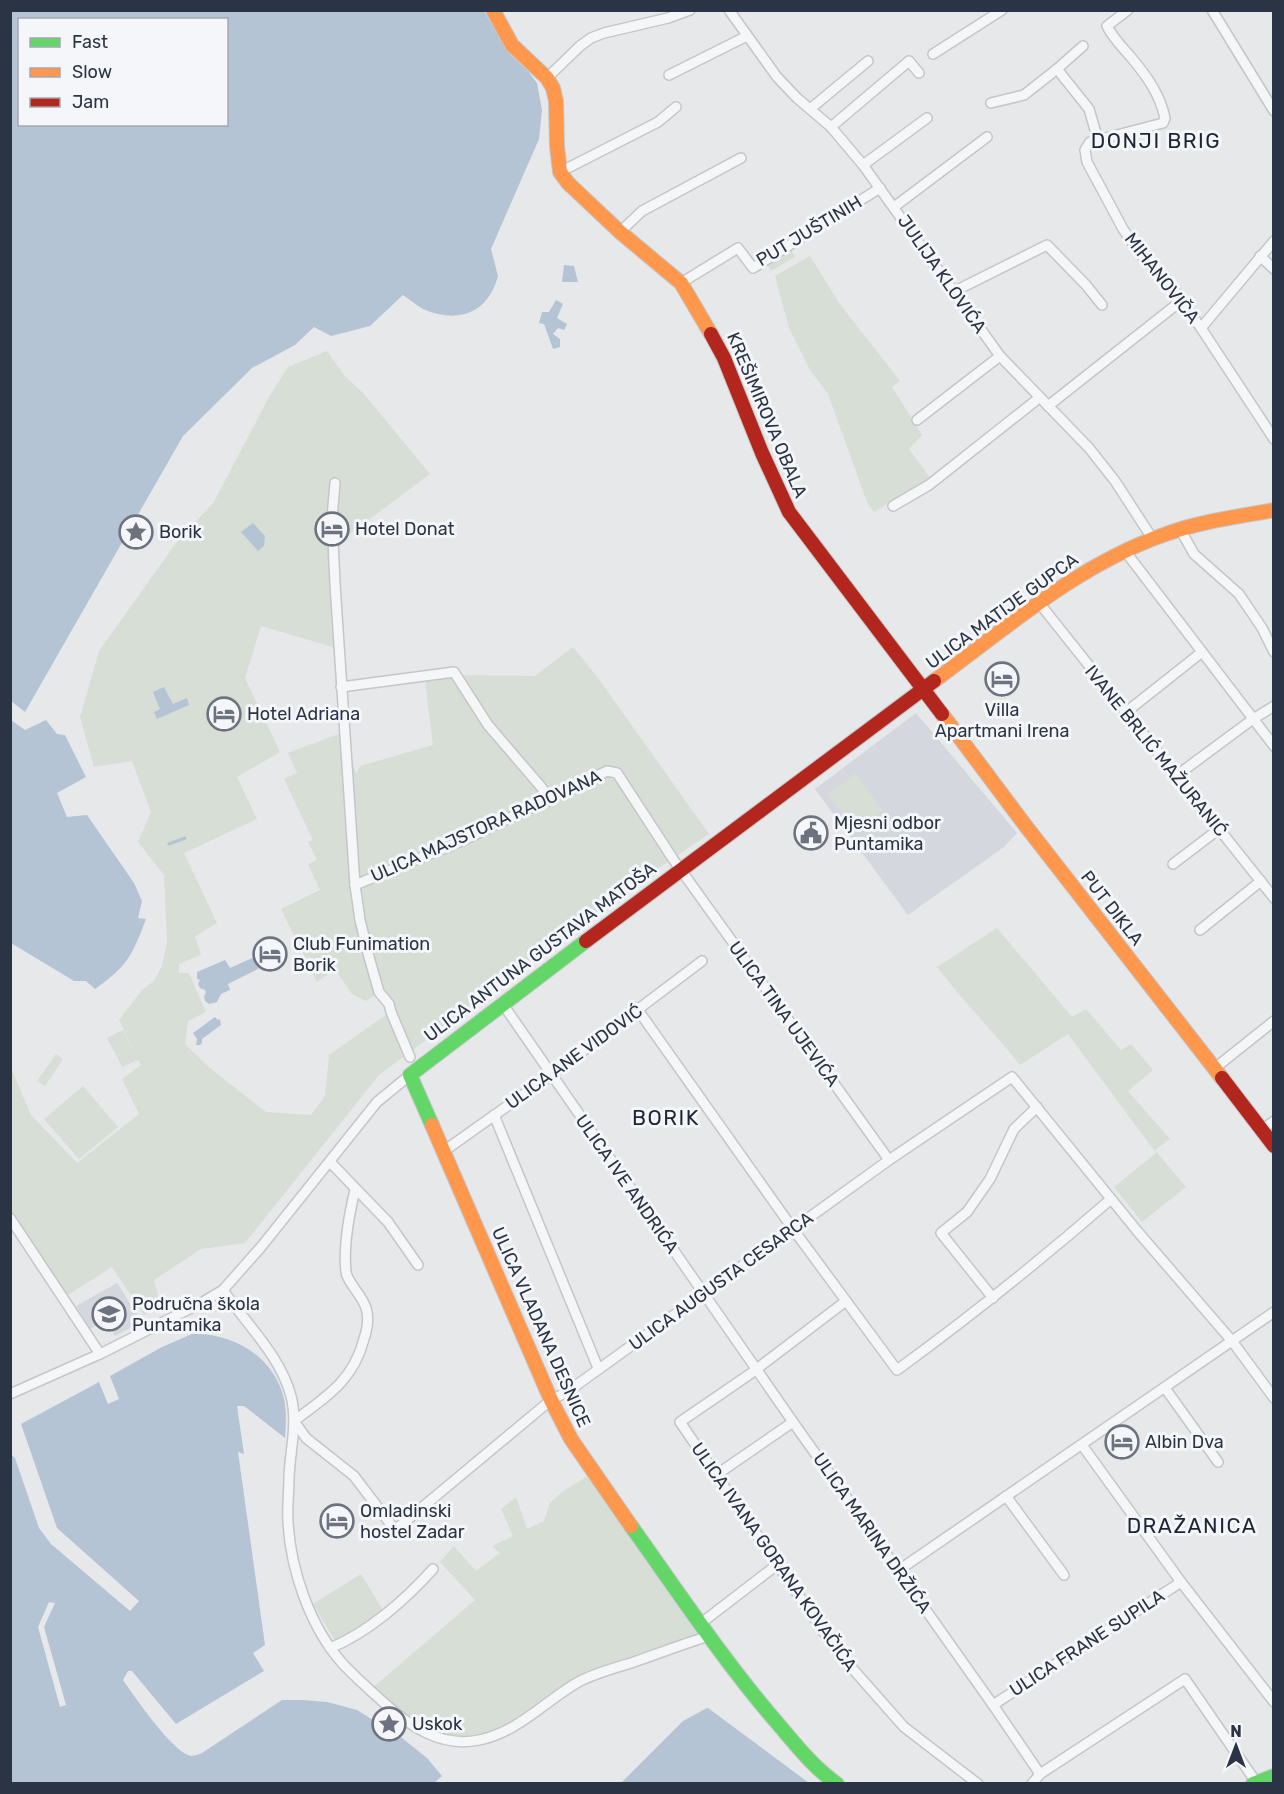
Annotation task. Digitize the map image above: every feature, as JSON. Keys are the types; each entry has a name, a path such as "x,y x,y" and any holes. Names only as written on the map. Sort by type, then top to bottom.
{"street":[{"path":"493,10 512,45 547,78 553,88 556,100 560,171 658,122 676,106"},
{"path":"547,78 580,46 591,39 604,33 668,18 690,10"},
{"name":"JULIJA KLOVIĆA","path":"729,10 777,77 831,127 863,165 1000,356 1089,448 1115,481 1152,538"},
{"path":"933,54 1002,10"},
{"path":"1057,69 1089,109 1098,140 1163,123 1165,118 1155,90 1139,67 1105,28 1128,10"},
{"path":"1212,10 1274,111"},
{"path":"669,75 747,36"},
{"path":"991,103 1024,95 1083,46"},
{"path":"810,109 868,61"},
{"path":"831,127 909,61 919,73"},
{"path":"863,165 927,118"},
{"path":"894,207 987,137"},
{"name":"MIHANOVIČA","path":"1098,140 1090,142 1085,150 1087,162 1123,229 1144,259 1165,277 1274,439"},
{"path":"620,232 642,211 741,158"},
{"name":"KREŠIMIROVA OBALA","path":"560,171 568,183 620,232 681,283 714,336 789,512 924,690"},
{"name":"PUT JUŠTINIH","path":"681,283 738,248 753,268 880,188"},
{"path":"1201,328 1274,241"},
{"path":"953,292 1047,245 1102,305"},
{"path":"1260,256 1274,269"},
{"path":"1048,406 1181,300"},
{"path":"917,420 1000,356"},
{"path":"893,506 930,485 1039,398"},
{"name":"ULICA MAJSTORA RADOVANA","path":"335,483 332,518 341,687 356,885 464,840 607,771 617,773 680,869"},
{"name":"ULICA MATIJE GUPCA","path":"924,690 1040,604 1090,570 1125,551 1152,538 1180,529 1274,510"},
{"path":"1180,529 1194,554 1239,594 1262,628 1274,652"},
{"path":"1125,551 1274,746"},
{"name":"IVANE BRLIĆ MAŽURANIĆ","path":"1040,604 1219,829 1267,883 1274,898"},
{"path":"1125,713 1203,652"},
{"path":"341,687 454,672 488,725 542,788 548,801"},
{"name":"ULICA ANTUNA GUSTAVA MATOŠA","path":"11,1392 100,1354 223,1290 261,1247 377,1102 680,869 924,690"},
{"name":"PUT DIKLA","path":"924,690 1025,825 1274,1146"},
{"path":"1176,776 1274,706"},
{"path":"1173,864 1219,829"},
{"name":"ULICA TINA UJEVIĆA","path":"680,869 889,1160"},
{"path":"1200,930 1267,883"},
{"path":"356,885 360,920 379,992 389,1004 410,1057"},
{"name":"ULICA ANE VIDOVIĆ","path":"444,1151 551,1075 702,961"},
{"name":"ULICA IVE ANDRIĆA","path":"502,1004 704,1293"},
{"path":"638,1010 793,1229 897,1370 993,1298 1111,1199"},
{"path":"1215,1068 1274,1021"},
{"name":"ULICA VLADANA DESNICE","path":"410,1075 551,1400 571,1439 700,1624 764,1708 820,1772 837,1784"},
{"name":"ULICA AUGUSTA CESARCA","path":"294,1421 306,1438 354,1476 395,1530 551,1400 567,1392 889,1160 1012,1077 1037,1107"},
{"path":"993,1298 941,1233 967,1212 990,1179 1014,1129 1037,1107 1111,1199 1232,1341 1274,1398"},
{"path":"494,1115 598,1368"},
{"path":"1262,1130 1274,1121"},
{"path":"330,1162 388,1222 418,1265"},
{"path":"294,1421 347,1377 359,1358 367,1330 366,1309 361,1296 345,1274 347,1236 355,1190"},
{"path":"10,1218 100,1354"},
{"path":"223,1290 262,1341 284,1376 291,1397 294,1421 289,1465 288,1522 293,1562 306,1603 330,1648 343,1664 383,1702 422,1732 441,1739 476,1741 507,1732 586,1679 709,1636"},
{"name":"ULICA MARINA DRŽIĆA","path":"704,1293 1040,1774"},
{"path":"756,1368 846,1300"},
{"path":"899,1570 1273,1314"},
{"name":"ULICA IVANA GORANA KOVAČIĆA","path":"756,1368 680,1422 836,1650 904,1727 978,1784"},
{"path":"1165,1388 1218,1462"},
{"path":"716,1475 793,1422"},
{"path":"1082,1446 1181,1582 1274,1702"},
{"path":"1005,1496 1064,1575"},
{"path":"700,1624 778,1564"},
{"path":"330,1648 343,1643 405,1599 433,1569"},
{"name":"ULICA FRANE SUPILA","path":"993,1705 1181,1582"},
{"path":"1032,1784 1040,1774 1185,1679 1255,1783 1274,1776"}],"shaded area":[{"path":"791,250 795,257 771,271 767,264"},
{"path":"810,256 839,303 900,381 892,387 922,435 909,449 930,478 874,512 867,502 828,394 810,370 789,328 775,276"},
{"path":"327,351 344,375 364,394 430,474 339,542 336,648 261,626 245,678 280,752 237,777 257,819 184,853 217,923 195,936 201,955 179,964 179,973 189,973 206,1012 188,1021 185,1044 210,1068 266,1112 311,1115 325,1096 329,1055 390,1012 379,992 366,1001 352,994 335,969 317,982 281,909 320,890 308,864 317,860 308,842 313,840 284,779 297,773 288,753 344,732 356,774 360,766 433,745 425,680 467,675 535,676 573,647 598,678 709,834 641,880 379,1075 245,1243 201,1249 154,1280 161,1306 144,1315 112,1267 63,1298 11,1218 10,1066 31,1115 77,1163 139,1114 122,1079 141,1065 138,1060 122,1067 107,1038 123,1030 135,1053 119,1020 142,990 154,981 162,966 167,942 164,875 138,842 151,812 132,761 94,767 80,717 99,651 176,543 214,502 269,397 288,367"},
{"path":"916,713 1017,833 1004,847 908,915 815,789"},
{"path":"856,773 883,811 855,832 827,794"},
{"path":"997,928 1072,1017 1086,1009 1121,1050 1131,1044 1153,1070 1128,1091 1170,1139 1155,1150 1186,1187 1142,1222 1114,1187 1156,1153 1068,1034 1020,1065 937,967"},
{"path":"56,1054 63,1059 45,1086 37,1081"},
{"path":"83,1086 118,1127 79,1159 44,1119"},
{"name":"Područna škola Puntamika","path":"117,1283 142,1322 115,1336 105,1321 90,1329 76,1306"},
{"path":"593,1473 709,1636 592,1676 507,1732 476,1741 422,1732 370,1690 475,1600 440,1562 454,1546 476,1571 500,1553 492,1546 513,1536 501,1509 516,1497 527,1529 544,1521 550,1503 563,1491"},
{"path":"361,1574 384,1612 336,1642 313,1604"}],"water":[{"path":"11,11 484,11 510,54 537,83 542,110 539,139 491,249 498,276 487,299 470,312 448,316 423,309 403,295 370,326 331,336 314,327 295,345 252,368 183,436 25,712 11,701"},
{"path":"564,265 574,266 578,282 562,282"},
{"path":"556,300 563,304 557,318 567,324 564,330 558,328 553,334 560,339 560,347 553,349 544,324 539,323 542,312 549,312"},
{"path":"253,523 265,536 264,546 258,551 241,532"},
{"path":"164,687 173,704 187,698 189,705 157,719 154,712 160,709 153,692"},
{"path":"11,720 25,730 46,720 57,734 65,735 86,777 57,793 67,817 87,815 134,883 142,901 138,918 146,919 133,951 115,974 95,989 86,981 74,981 11,943"},
{"path":"261,954 266,965 228,984 230,990 221,994 217,1002 209,1004 205,1001 206,992 198,984 200,980 197,979 197,972 225,960 230,968"},
{"path":"215,1017 220,1019 221,1025 202,1039 200,1045 196,1045 197,1039 193,1033"},
{"path":"192,1334 222,1337 248,1349 269,1368 283,1395 286,1416 285,1438 244,1406 237,1406 244,1454 238,1452 265,1645 253,1653 264,1671 176,1724 132,1671 128,1671 123,1680 162,1732 188,1755 202,1753 282,1700 327,1702 357,1710 402,1738 427,1758 442,1776 433,1784 11,1783 10,1454 15,1458 39,1528 51,1544 130,1611 139,1601 57,1528 21,1424 99,1382 108,1404 119,1399 110,1376 162,1347"},
{"path":"707,1708 809,1783 621,1783 683,1721"}],"pier":[{"path":"49,1602 55,1603 44,1627 66,1705 60,1707 38,1627"}],"waterway":[{"path":"169,844 185,838"}],"traffic: fast":[{"path":"432,1125 410,1075 586,941"},
{"path":"631,1526 759,1701 806,1756 837,1784"},
{"path":"1253,1784 1274,1776"}],"traffic: slow":[{"path":"493,10 512,45 547,78 553,88 556,101 560,172 568,183 620,232 681,283 711,334"},
{"path":"934,681 1045,598 1103,562 1179,530 1274,510"},
{"path":"942,714 1025,825 1222,1078"},
{"path":"432,1125 551,1400 571,1439 631,1526"}],"traffic: jam":[{"path":"711,334 724,358 762,453 789,512 942,714"},
{"path":"586,941 934,681"},
{"path":"1222,1078 1274,1146"}],"place":[{"name":"Hotel Donat","path":"332,529"},
{"name":"Borik","path":"136,532"},
{"name":"Villa Apartmani Irena","path":"1002,679"},
{"name":"Hotel Adriana","path":"224,714"},
{"name":"Mjesni odbor Puntamika","path":"811,833"},
{"name":"Club Funimation Borik","path":"270,954"},
{"name":"Područna škola Puntamika","path":"109,1314"},
{"name":"Albin Dva","path":"1122,1442"},
{"name":"Omladinski hostel Zadar","path":"337,1521"},
{"name":"Uskok","path":"389,1724"}],"district":[{"name":"DONJI BRIG","path":"1156,141"},
{"name":"BORIK","path":"666,1118"},
{"name":"DRAŽANICA","path":"1192,1526"}]}
